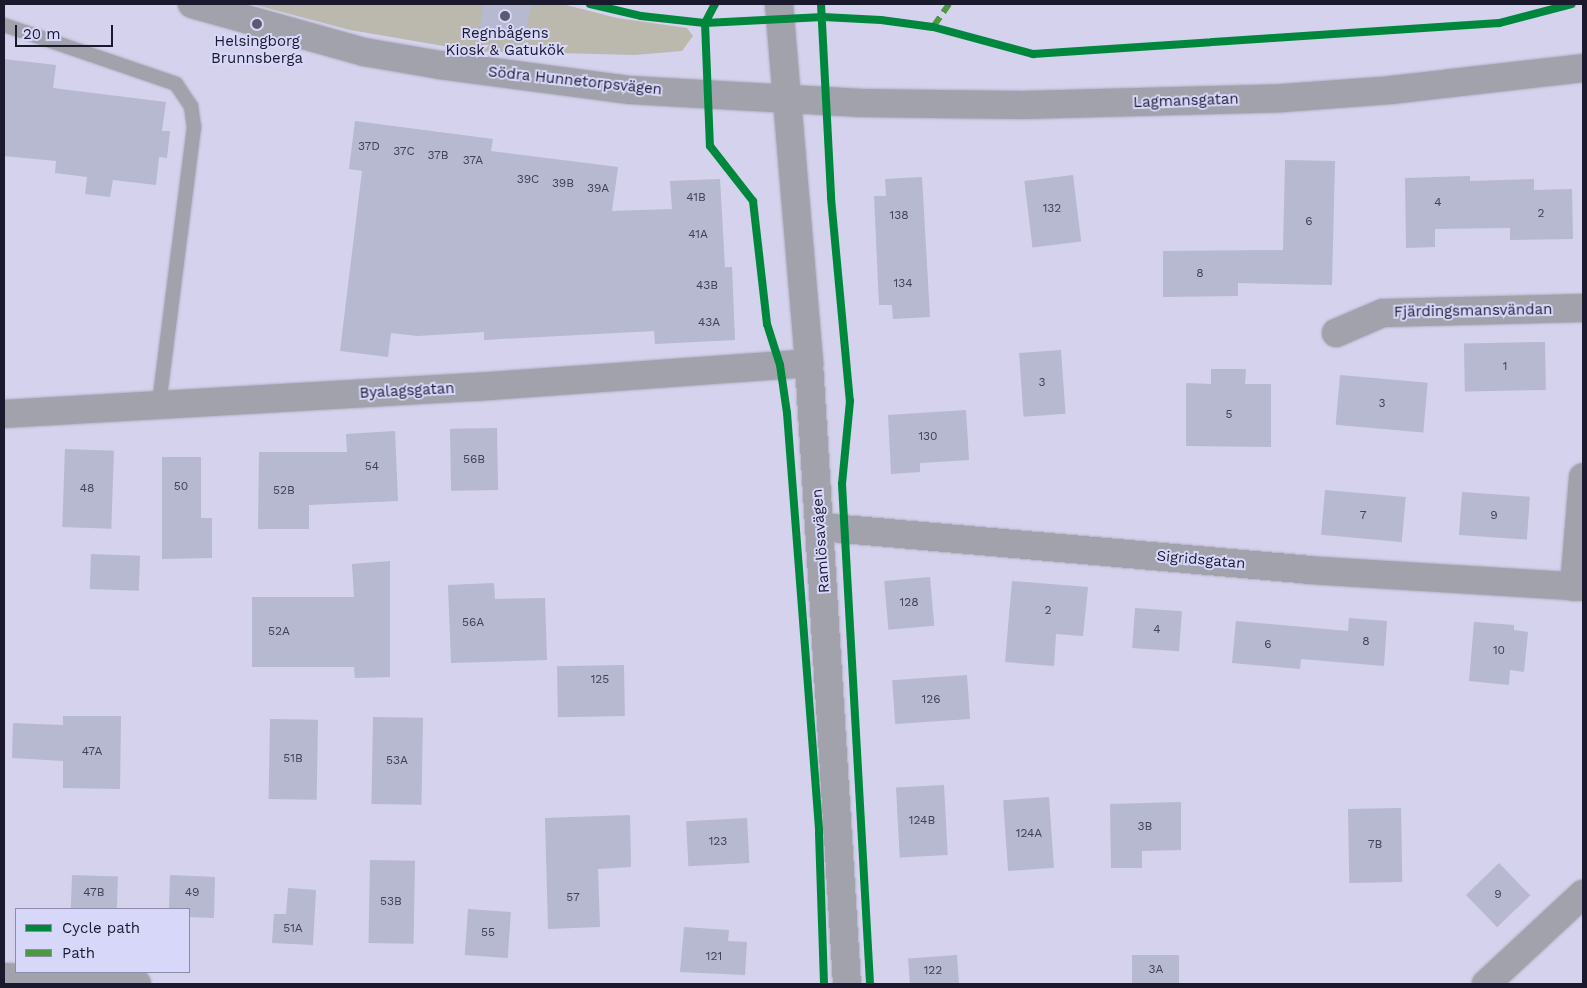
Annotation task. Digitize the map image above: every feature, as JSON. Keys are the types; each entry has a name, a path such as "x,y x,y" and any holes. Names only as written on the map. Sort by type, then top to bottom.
{"street":[{"name":"Södra Hunnetorpsvägen","path":"192,4 364,52 440,65 630,90 787,98"},
{"name":"Ramlösavägen","path":"778,4 809,362 848,984"},
{"name":"Lagmansgatan","path":"787,98 1023,105 1165,103 1391,90 1583,68"},
{"name":"Fjärdingsmansvändan","path":"1336,332 1383,313 1583,308"},
{"name":"Byalagsgatan","path":"4,414 809,362"},
{"path":"1578,587 1583,476"},
{"name":"Sigridsgatan","path":"820,527 1308,570 1578,587"},
{"path":"1486,984 1583,894"},
{"path":"4,977 136,984"}],"lane":[{"path":"4,25 176,84 191,106 194,127 159,405"}],"shaded area":[{"path":"252,4 562,4 617,18 687,28 693,36 682,51 635,55 473,51 350,30"}],"building":[{"name":"Regnbågens Kiosk & Gatukök","path":"483,4 531,4 526,35 480,29"},
{"path":"4,59 56,65 53,88 166,102 162,131 170,131 167,158 159,157 156,185 113,180 110,197 85,194 87,177 55,173 56,161 4,156"},
{"path":"355,121 493,139 491,151 618,167 612,211 672,209 670,181 720,179 725,267 732,267 735,340 655,344 654,331 484,340 484,332 417,336 391,333 388,357 340,351 362,171 349,169"},
{"path":"1285,160 1335,161 1332,285 1238,283 1238,296 1163,297 1163,251 1283,250"},
{"path":"1073,175 1081,242 1033,247 1024,181"},
{"path":"1470,176 1470,181 1534,179 1534,190 1572,189 1573,239 1510,240 1510,228 1435,229 1435,247 1406,248 1405,178"},
{"path":"922,177 930,317 893,319 892,305 879,305 874,196 886,196 885,179"},
{"path":"1545,342 1546,390 1465,391 1464,343"},
{"path":"1061,350 1065,414 1024,417 1019,353"},
{"path":"1211,369 1246,369 1245,384 1271,384 1271,447 1186,446 1186,383 1211,384"},
{"path":"1340,375 1428,383 1423,432 1336,425"},
{"path":"966,410 969,460 920,463 920,472 891,474 888,415"},
{"path":"497,428 498,490 451,491 450,429"},
{"path":"395,431 398,501 309,505 309,529 258,529 259,452 347,452 346,434"},
{"path":"65,449 114,451 111,529 62,527"},
{"path":"162,457 201,457 201,518 212,518 212,558 162,559"},
{"path":"1325,490 1406,497 1402,542 1321,535"},
{"path":"1462,492 1530,497 1527,540 1459,535"},
{"path":"91,554 140,556 139,591 90,589"},
{"path":"390,561 390,677 355,678 354,667 252,667 252,597 354,597 352,564"},
{"path":"930,577 934,626 888,630 884,581"},
{"path":"1012,581 1088,587 1083,636 1056,634 1054,666 1005,662"},
{"path":"494,583 495,599 545,598 547,660 451,663 448,585"},
{"path":"1135,608 1182,611 1179,651 1132,648"},
{"path":"1349,618 1387,621 1384,666 1301,659 1300,669 1232,663 1236,621 1348,631"},
{"path":"1474,622 1514,625 1514,630 1528,632 1524,672 1510,670 1509,685 1469,681"},
{"path":"624,665 625,716 558,717 557,666"},
{"path":"967,675 970,719 895,724 892,680"},
{"path":"63,716 121,716 120,789 63,788 63,761 12,758 13,723 63,725"},
{"path":"373,717 423,718 421,805 371,804"},
{"path":"270,719 318,720 317,800 269,799"},
{"path":"944,785 948,855 900,857 896,788"},
{"path":"1049,797 1054,868 1008,871 1003,800"},
{"path":"1181,802 1181,850 1142,851 1142,868 1111,868 1110,804"},
{"path":"1401,808 1402,882 1349,883 1348,809"},
{"path":"630,815 631,867 598,869 600,927 548,929 545,818"},
{"path":"747,818 749,863 688,866 686,821"},
{"path":"370,860 415,861 414,944 369,943"},
{"path":"1499,863 1530,895 1497,927 1466,895"},
{"path":"72,875 118,877 117,908 71,908"},
{"path":"170,875 215,877 214,918 190,917 190,908 169,908"},
{"path":"288,888 316,890 313,945 272,943 274,914 286,914"},
{"path":"468,909 511,912 508,958 465,955"},
{"path":"684,927 729,930 728,941 747,942 745,975 680,972"},
{"path":"957,955 959,984 910,984 908,958"},
{"path":"1132,955 1179,955 1179,984 1132,984"}],"marked path":[{"path":"933,27 949,4"}],"cycle path":[{"path":"590,4 641,16 705,23 823,17 881,20 933,27 1033,54 1499,23 1572,4"},
{"path":"715,4 705,23 710,146 753,201 767,324 780,365 787,413 819,833 824,984"},
{"path":"821,4 831,198 850,401 842,484 870,984"}],"place":[{"name":"Regnbågens Kiosk & Gatukök","path":"505,16"},
{"name":"Helsingborg Brunnsberga","path":"257,24"}]}
